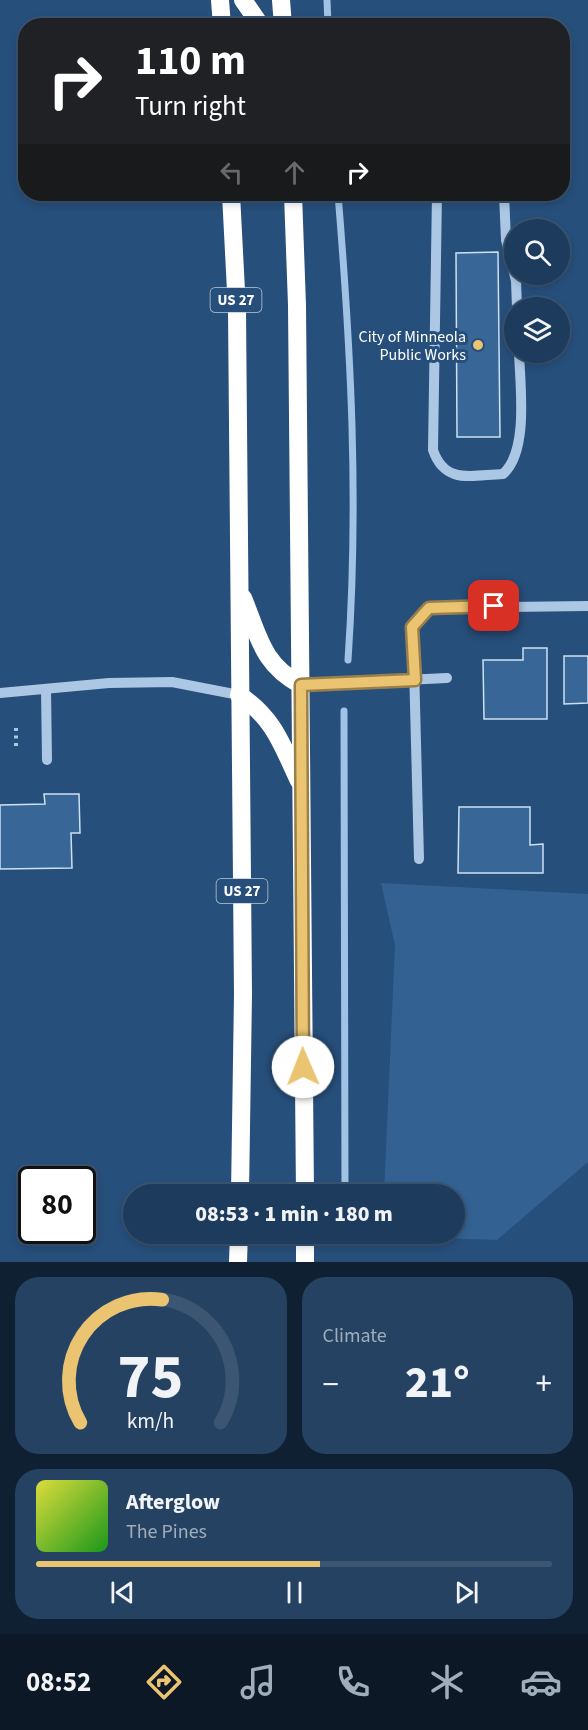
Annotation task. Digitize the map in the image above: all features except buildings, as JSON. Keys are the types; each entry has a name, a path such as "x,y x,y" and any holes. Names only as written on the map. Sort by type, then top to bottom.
{"highway":[{"path":"220,0 221,18"},
{"path":"243,0 255,18"},
{"path":"281,0 282,18"},
{"name":"US 27","path":"231,201 237,310 243,994 240,1184"},
{"path":"293,201 301,685 305,1184"},
{"path":"238,588 269,662 282,675 301,685"},
{"path":"239,695 256,706 271,722 301,785"},
{"path":"238,1262 239,1244"},
{"path":"305,1244 305,1262"}],"street":[{"path":"437,201 433,450 444,471 454,475 503,474 508,470 514,457 522,418 520,363"},
{"path":"504,201 506,240 516,281 517,297"},
{"path":"419,859 412,627 429,608 588,606"},
{"path":"301,685 447,678"},
{"path":"0,693 109,683 172,682 239,695"},
{"path":"46,689 47,760"}],"path":[{"path":"16,728 16,747"}],"shaded area":[{"path":"381,883 588,894 588,1162 497,1240 465,1239 465,1184 384,1184 395,945"}],"waterway":[{"path":"327,0 328,18"},
{"path":"339,201 347,311 352,427 353,542 348,660"},
{"path":"344,711 345,1184"}],"place":[{"name":"City of Minneola Public Works","path":"478,345"}],"route":[{"path":"303,1067 301,685 415,680 412,627 429,608 494,606"}]}
